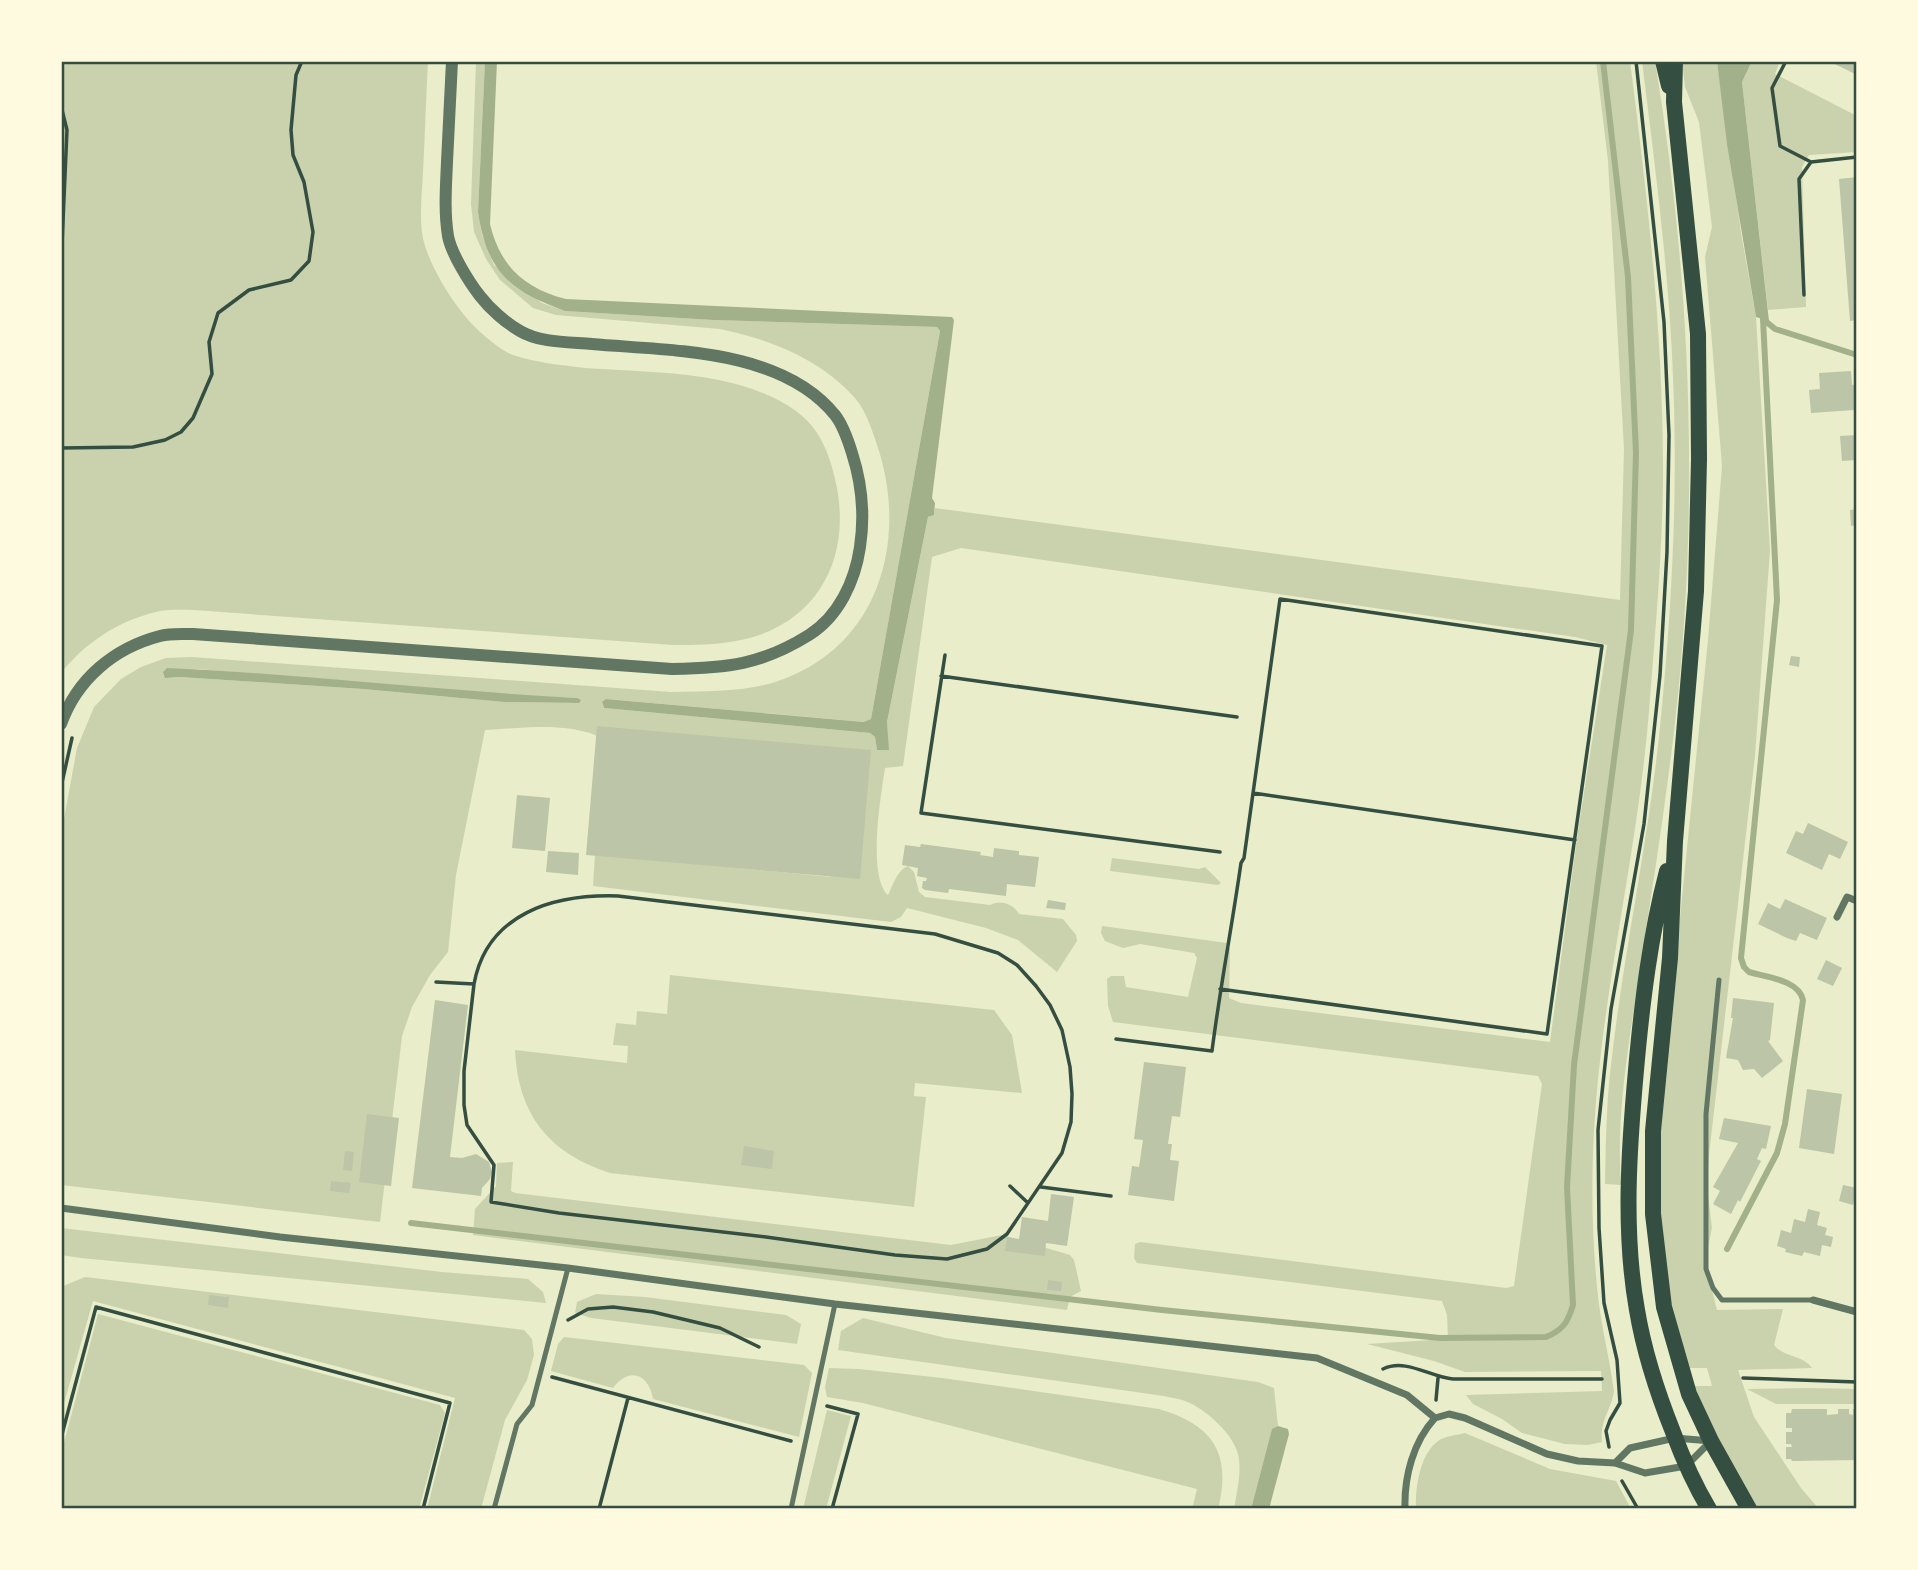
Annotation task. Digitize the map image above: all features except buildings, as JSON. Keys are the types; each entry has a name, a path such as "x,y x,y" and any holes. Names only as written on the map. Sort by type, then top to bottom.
{"main road":[{"path":"1663,61 1674,102"},
{"path":"1675,61 1674,102 1698,334 1699,445 1696,591 1675,841 1670,958 1653,1131 1653,1214 1664,1307 1689,1394 1711,1441 1749,1509"},
{"path":"1675,841 1655,918 1639,1035 1630,1149 1630,1241 1636,1307 1645,1349 1686,1466 1709,1509"}],"street":[{"path":"61,724 74,695 107,660 132,646 162,635 193,634 673,669 711,668 744,664 782,652 813,633 835,611 850,586 859,558 862,533 863,499 858,470 848,439 835,415 810,391 780,375 735,359 551,340 521,332 480,297 448,239 445,206 452,61"},
{"path":"1837,917 1847,897 1857,901"},
{"path":"61,1208 319,1241 568,1268 835,1304 1317,1358 1407,1395 1435,1418"},
{"path":"1812,1300 1857,1312"},
{"path":"1405,1509 1414,1452 1422,1432 1435,1418 1449,1414 1465,1418 1547,1454 1578,1461 1615,1463 1645,1473 1686,1466 1711,1441"},
{"path":"1615,1463 1630,1448 1675,1438 1711,1441"}],"lane":[{"path":"1719,980 1706,1114 1706,1269 1713,1288 1722,1300 1812,1300"},
{"path":"494,1509 517,1424 532,1405 568,1268"},
{"path":"791,1509 835,1304"}],"path":[{"path":"61,448 132,447 165,440 181,432 192,418 212,374 209,341 218,313 249,290 291,280 309,261 313,232 304,182 293,155 291,130 296,75 302,61"},
{"path":"1636,61 1664,321 1669,435 1667,552 1660,675 1644,824 1611,1010 1598,1129 1599,1228 1604,1303 1617,1360 1620,1403 1606,1431 1622,1482 1638,1509"},
{"path":"1786,61 1772,88 1780,146 1811,162 1857,157"},
{"path":"61,106 66,130 61,267"},
{"path":"1804,295 1799,179 1811,162"},
{"path":"1116,1039 1212,1051 1216,1014 1220,989 1230,942 1253,793 1280,599 1601,646 1547,1034 1220,989"},
{"path":"945,655 921,813 1220,852"},
{"path":"941,676 1237,717"},
{"path":"61,787 73,733"},
{"path":"1253,793 1575,840"},
{"path":"618,896 934,934 998,953 1017,965 1051,1005 1062,1030 1070,1067 1071,1122 1062,1153 1007,1234 987,1249 947,1259 895,1255 491,1202 494,1165 467,1125 464,1105 464,1071 474,984 481,955 492,940 516,919 541,905 565,898 618,896"},
{"path":"436,982 474,984"},
{"path":"1010,1186 1028,1203"},
{"path":"1040,1186 1111,1196"},
{"path":"61,1438 96,1307 450,1403 423,1509"},
{"path":"562,1324 588,1309 627,1308 689,1319 720,1328 759,1347"},
{"path":"1367,1377 1396,1365 1411,1366 1438,1378 1602,1379"},
{"path":"540,1373 806,1445"},
{"path":"1743,1378 1857,1382"},
{"path":"599,1509 628,1398"},
{"path":"813,1402 858,1414 832,1509"}],"shaded area":[{"path":"61,61 428,61 422,228 432,263 456,304 485,336 513,355 567,366 667,373 722,381 749,388 796,411 813,427 824,445 837,488 840,516 838,542 821,588 786,622 763,634 736,641 697,645 165,610 116,627 81,652 61,673"},
{"path":"476,61 485,61 478,212 482,235 494,265 542,303 565,311 713,320 937,327 940,331 871,719 865,722 607,699 602,703 604,708 870,733 875,737 877,750 888,749 887,722 928,517 934,515 935,508 1620,600 1624,449 1608,161 1596,61 1630,61 1654,271 1661,377 1663,483 1658,597 1644,763 1604,1025 1594,1130 1592,1196 1595,1261 1599,1305 1614,1391 1604,1421 1602,1442 1588,1445 1565,1444 1522,1433 1473,1404 1466,1395 1602,1391 1601,1371 1465,1372 1367,1344 1448,1339 1447,1315 1442,1301 1137,1263 1134,1258 1135,1244 1140,1242 1506,1288 1514,1286 1542,1084 1538,1076 1113,1022 1108,1006 1107,979 1111,976 1124,976 1126,987 1188,997 1197,958 1194,953 1140,944 1123,948 1105,941 1101,933 1102,926 1227,943 1230,949 1229,998 1241,1003 1550,1042 1577,838 1607,645 1575,637 961,548 932,557 903,766 885,768 877,834 878,871 882,885 888,895 898,875 908,866 914,872 919,892 925,897 990,905 1006,903 1019,914 1063,919 1076,935 1077,941 1057,972 1018,940 986,928 907,908 901,917 891,922 593,886 595,854 831,877 838,835 590,733 551,727 485,730 456,875 448,952 430,975 412,1007 402,1036 380,1222 61,1185 61,835 77,748 94,707 121,679 141,667 166,658 192,657 671,692 747,688 777,682 822,659 847,637 866,611 879,582 887,550 887,484 866,416 855,398 841,384 793,353 738,333 720,329 556,315 533,308 500,280 486,259 474,232 471,204","holes":["197,669 494,694 577,698 579,703 504,702 363,689 165,678"]},
{"path":"485,61 497,61 490,224 494,239 507,263 526,282 538,289 566,299 952,317 954,320 932,498 935,503 934,515 928,517 887,722 889,750 877,750 875,737 870,733 604,708 602,702 606,699 864,722 871,719 940,331 937,327 713,320 565,311 529,296 504,276 495,264 482,233 478,212"},
{"path":"1642,61 1655,61 1677,225 1688,391 1689,474 1683,640 1662,821 1624,1083 1620,1134 1621,1185 1605,1184 1608,1095 1616,1022 1644,848 1661,717 1674,505 1671,337 1661,219"},
{"path":"1682,61 1717,61 1741,233 1756,317 1770,550 1755,756 1709,1155 1707,1186 1712,1228 1705,1262 1717,1310 1783,1309 1774,1345 1812,1368 1738,1370 1754,1417 1801,1488 1819,1509 1753,1509 1727,1461 1694,1386 1712,1386 1707,1368 1689,1368 1675,1322 1664,1272 1657,1199 1664,1076 1708,640 1722,466 1705,257 1712,227 1699,122 1685,87"},
{"path":"1717,61 1752,61 1742,82 1769,321 1756,317 1727,144"},
{"path":"1752,61 1780,61 1775,74 1857,116 1857,152 1809,155 1802,167 1806,307 1768,310 1742,82"},
{"path":"167,668 581,700 579,703 504,702 363,689 165,678 163,672"},
{"path":"1112,858 1199,869 1205,867 1221,883 1218,885 1110,871"},
{"path":"670,975 994,1010 1012,1035 1022,1093 915,1083 914,1096 926,1097 914,1207 610,1173 588,1165 553,1142 540,1128 522,1093 515,1050 627,1063 628,1046 613,1045 616,1023 636,1025 637,1011 667,1014"},
{"path":"513,1162 511,1191 515,1193 951,1245 1002,1235 1070,1255 1074,1260 1081,1291 1070,1297 1067,1310 473,1235 475,1209 496,1186 497,1163"},
{"path":"61,1228 442,1272 528,1279 543,1292 546,1303 61,1255"},
{"path":"85,1277 524,1330 532,1339 534,1355 527,1380 505,1420 481,1509 427,1509 455,1398 93,1301 61,1414 61,1287"},
{"path":"596,1294 645,1297 786,1315 801,1324 797,1344 591,1318 575,1313 577,1302"},
{"path":"98,1314 440,1405 445,1413 419,1509 61,1509 61,1454"},
{"path":"863,1318 946,1338 1258,1382 1274,1388 1278,1426 1272,1430 1251,1509 1234,1509 1239,1468 1238,1454 1231,1439 1212,1418 1190,1403 1164,1396 838,1350 841,1331"},
{"path":"564,1337 804,1365 812,1373 799,1437 653,1399 651,1390 638,1376 625,1377 613,1388 551,1371 558,1344"},
{"path":"829,1368 942,1378 1159,1409 1193,1424 1214,1444 1220,1457 1222,1472 1218,1509 1192,1509 1197,1489 863,1403 827,1397 825,1387"},
{"path":"1747,1389 1857,1389 1857,1404 1776,1404"},
{"path":"827,1410 851,1416 826,1509 803,1509"},
{"path":"1278,1426 1288,1429 1289,1434 1269,1509 1251,1509 1272,1429"},
{"path":"1465,1433 1550,1469 1616,1481 1631,1509 1416,1509 1416,1491 1427,1454 1441,1439"}],"waterway":[{"path":"411,1223 1162,1310 1440,1338 1546,1337 1561,1328 1573,1305 1567,1187 1574,1065 1631,630 1636,453 1628,277 1603,61"},
{"path":"1763,319 1775,329 1857,355"},
{"path":"1727,1249 1777,1153 1785,1124 1803,1000 1800,993 1789,984 1749,972 1741,958 1777,600 1763,319"}]}
